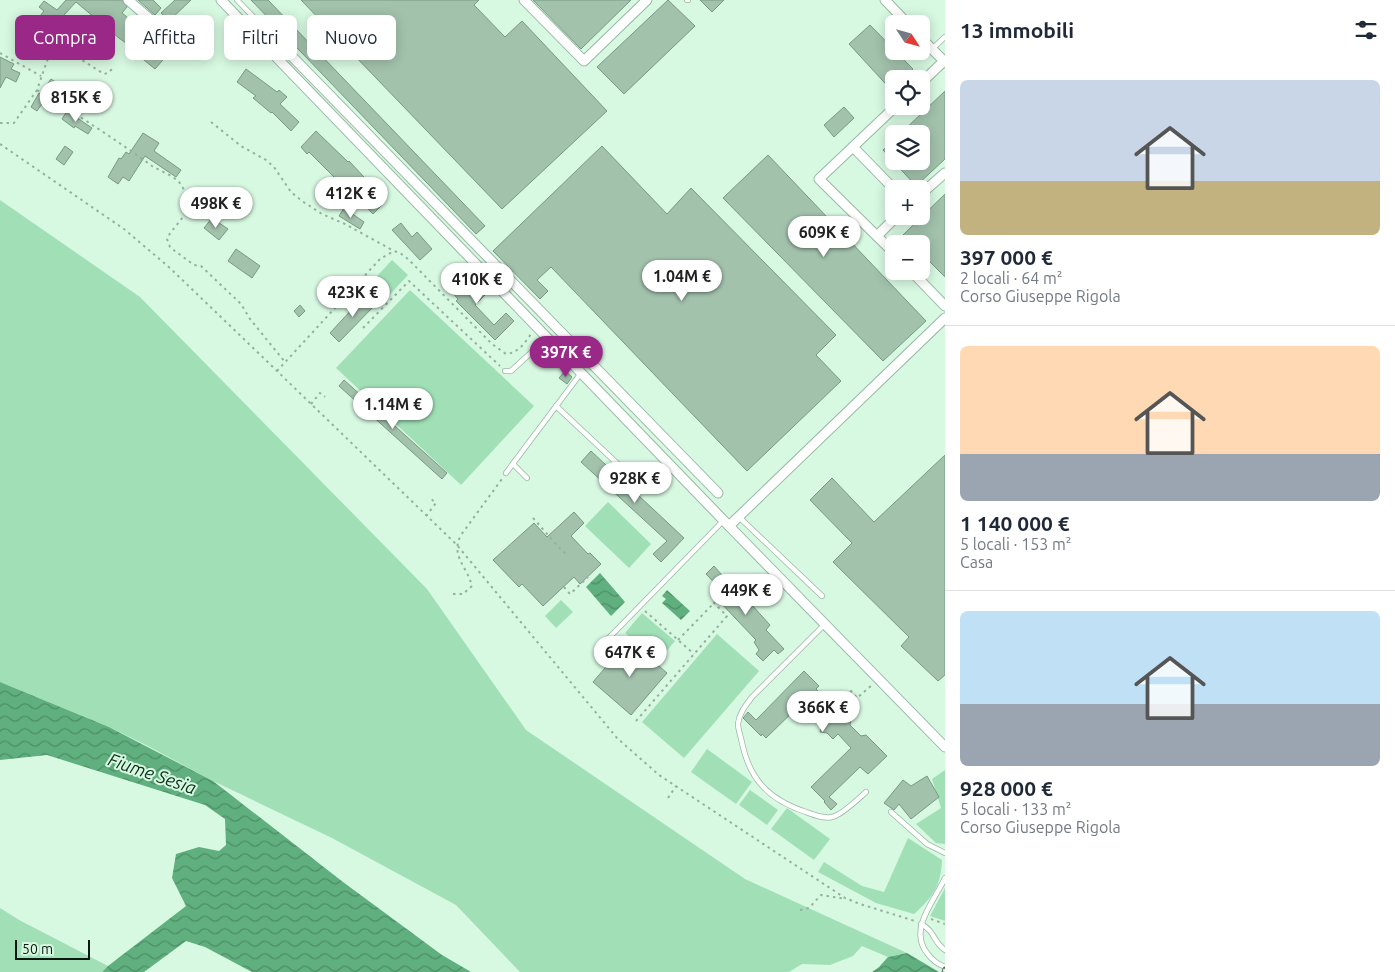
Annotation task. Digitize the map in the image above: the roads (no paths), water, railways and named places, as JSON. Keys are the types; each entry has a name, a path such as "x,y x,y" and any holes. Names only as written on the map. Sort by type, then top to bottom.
{"street":[{"path":"128,0 145,15"},
{"path":"221,0 235,15"},
{"path":"524,0 584,62 647,0"},
{"path":"885,0 899,15"},
{"path":"930,75 945,62 932,49"},
{"path":"278,60 726,524 945,747"},
{"path":"296,60 718,493"},
{"path":"885,244 819,179 886,115"},
{"path":"853,146 885,180"},
{"path":"930,186 945,172"},
{"path":"876,236 888,225"},
{"path":"920,280 945,306"},
{"path":"726,524 739,517 945,318"}],"lane":[{"path":"237,0 252,15"},
{"path":"932,49 945,37"},
{"path":"505,372 511,371 547,338"},
{"path":"506,473 581,372"},
{"path":"556,406 621,467"},
{"path":"513,464 526,478"},
{"path":"739,517 822,596"},
{"path":"598,649 726,524"},
{"path":"825,624 752,697 742,710 738,724 743,749 754,775 762,787 783,803 801,810 824,818 834,817 866,792"},
{"path":"892,812 928,844 945,852"},
{"path":"945,878 921,924 921,941 924,950 938,964 945,967"},
{"path":"921,924 930,929 940,946 945,950"}],"water":[{"path":"600,573 625,602 611,616 586,587"},
{"path":"667,590 690,611 681,620 662,603 666,599 662,596"},
{"name":"Fiume Sesia","path":"0,682 109,727 213,781 343,882 442,955 471,972 252,972 205,947 186,941 144,972 102,972 186,906 172,878 176,854 199,847 219,851 226,845 225,819 205,805 47,755 0,760"},
{"path":"907,953 939,972 872,972 888,957"}]}
